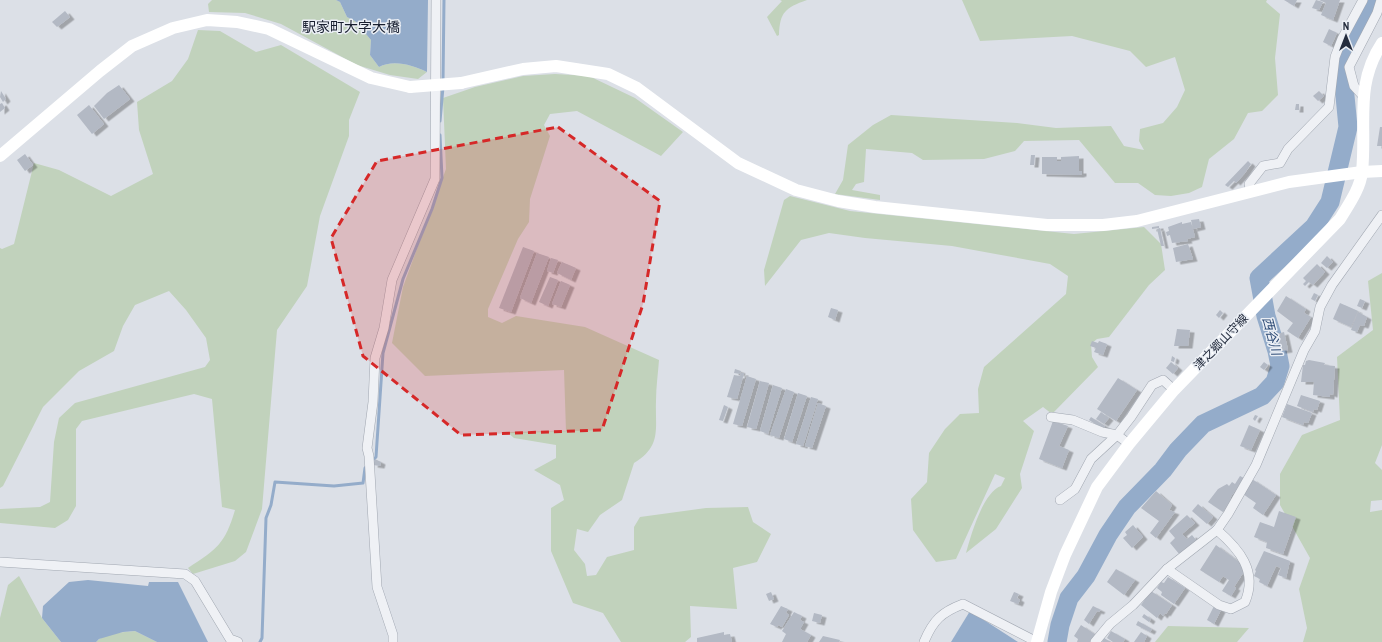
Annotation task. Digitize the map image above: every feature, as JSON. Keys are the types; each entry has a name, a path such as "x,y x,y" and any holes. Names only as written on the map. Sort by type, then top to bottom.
{"street":[{"path":"393,642 393,635 377,587 369,456 367,448 373,402 375,358 384,328 392,280 435,179 436,0"},
{"path":"1363,96 1354,86 1349,67 1379,14 1381,0"},
{"path":"1251,192 1250,184 1263,166 1280,163 1288,149 1329,107 1335,57 1342,39 1362,3 1379,14"},
{"path":"0,156 100,71 132,46 172,28 207,20 237,22 269,29 371,78 410,87 461,83 523,69 556,66 608,74 637,88 738,164 771,180 803,192 838,201 875,207 1047,225 1103,225 1137,221 1289,182 1362,172 1382,171"},
{"name":"津之郷山守線","path":"1037,642 1051,592 1064,556 1097,488 1129,444 1174,390 1340,219 1358,187 1362,172 1363,96 1372,58 1382,43"},
{"path":"1095,642 1110,624 1133,606 1167,569 1217,530 1256,465 1304,350 1315,331 1320,307 1332,285 1382,215"},
{"path":"1060,500 1074,489 1091,459 1117,435 1131,418 1152,385 1163,380 1174,390"},
{"path":"1051,417 1073,420 1102,432 1117,435 1129,444"},
{"path":"1167,569 1219,605 1232,609 1245,602 1250,590 1245,563 1235,546 1217,530"},
{"path":"0,562 185,574 195,581 230,639 238,642"},
{"path":"924,642 929,629 946,610 963,604 1037,642"}],"highlighted area":[{"path":"558,127 660,201 643,304 602,430 461,435 363,356 331,238 377,161"}],"green space":[{"path":"212,0 336,0 340,2 347,17 355,21 371,40 370,55 379,67 390,63 397,63 416,67 427,72 418,79 390,75 357,65 281,24 245,13 209,12 208,4"},
{"path":"780,0 807,0 793,6 785,12 782,16 779,35 777,36 767,17 782,1"},
{"path":"962,0 1267,0 1266,2 1280,14 1275,58 1278,95 1262,111 1248,113 1234,139 1209,159 1202,187 1189,193 1171,196 1155,195 1138,183 1115,183 1079,140 1024,141 1015,151 984,159 923,160 912,153 866,149 864,182 856,184 852,190 880,195 880,200 835,194 843,180 848,145 873,125 891,115 1017,123 1056,128 1111,126 1124,146 1144,150 1139,141 1140,129 1163,123 1177,107 1185,90 1175,57 1146,67 1130,51 1072,36 980,41"},
{"path":"198,30 220,31 256,52 281,45 360,92 349,120 349,136 320,216 307,286 277,330 262,509 246,552 235,561 193,574 188,568 219,545 228,531 235,510 222,507 212,399 194,394 82,421 76,429 76,506 68,520 55,528 0,523 0,509 40,507 50,502 54,442 59,418 75,403 205,367 210,360 206,338 186,310 169,291 135,305 123,326 114,351 79,371 43,407 3,486 0,488 0,248 2,249 14,244 34,163 59,170 111,196 153,174 139,130 137,102 172,81 188,59"},
{"path":"555,74 589,76 635,98 683,132 661,156 577,111 550,114 544,125 550,136 530,199 529,222 518,239 488,309 488,317 502,323 516,316 585,327 659,360 656,396 656,428 653,443 643,457 634,463 622,500 600,515 588,532 577,529 574,550 585,564 587,576 596,575 607,557 634,550 634,527 640,517 706,508 748,507 753,522 771,534 757,562 733,568 737,609 690,606 691,637 685,642 621,642 603,613 573,603 551,551 551,508 564,500 560,485 534,470 556,458 556,445 514,438 507,432 566,431 564,370 425,376 392,343 403,287 446,169 443,98 475,87 523,76"},
{"path":"790,196 850,211 1074,234 1144,227 1161,244 1165,270 1149,285 1109,337 1097,339 1091,344 1092,357 1098,367 1052,414 1043,407 1023,421 1034,431 1020,474 1022,488 996,529 966,553 983,505 989,496 1001,486 1005,478 995,474 956,559 936,562 913,530 911,499 927,482 929,453 945,429 960,414 979,413 978,389 984,367 1066,294 1068,276 1050,264 952,246 829,233 801,240 765,286 764,270 784,200"},
{"path":"1382,273 1382,445 1375,463 1382,470 1382,500 1371,501 1370,512 1382,510 1382,642 1303,642 1307,628 1299,589 1310,558 1280,505 1280,474 1302,435 1340,420 1337,357 1373,330 1368,281"},
{"path":"19,576 42,618 61,642 0,642 0,618 8,585"},
{"path":"1168,626 1249,628 1237,642 1155,642"},
{"path":"135,631 157,642 96,642 99,639 109,635"}],"water":[{"path":"336,0 428,0 427,72 416,67 397,63 390,63 379,67 370,55 371,40 355,21 347,17 340,2"},
{"path":"88,580 148,586 149,582 178,582 208,642 157,642 135,631 123,632 99,639 96,642 61,642 42,618 43,606 69,582"},
{"path":"970,611 1018,642 951,642"}],"building":[{"path":"1284,0 1297,0 1294,6"},
{"path":"1316,0 1323,2 1319,10 1312,8"},
{"path":"1319,0 1340,0 1333,20 1321,15 1326,3"},
{"path":"65,11 70,17 57,27 52,22"},
{"path":"1329,29 1337,33 1331,46 1323,42"},
{"path":"119,85 130,99 104,119 94,106 107,93"},
{"path":"1,91 6,99 3,102 0,97"},
{"path":"1319,91 1324,96 1318,101 1313,96"},
{"path":"2,103 5,108 0,112 0,104"},
{"path":"1296,104 1299,104 1299,110 1295,110"},
{"path":"89,105 104,124 92,134 77,115"},
{"path":"1380,127 1382,127 1382,146 1377,146"},
{"path":"25,154 33,165 25,171 17,160"},
{"path":"1031,155 1035,155 1034,165 1030,165"},
{"path":"1079,156 1079,171 1082,171 1082,174 1042,174 1042,157 1057,157 1057,161 1061,161 1061,157"},
{"path":"1248,161 1251,164 1236,183 1234,181 1228,187 1225,185"},
{"path":"1199,219 1201,227 1193,229 1191,220"},
{"path":"1182,222 1182,224 1191,222 1195,237 1187,239 1188,241 1172,243 1170,235 1167,236 1166,232 1169,231 1168,227"},
{"path":"1159,226 1159,228 1152,229 1152,227"},
{"path":"1160,228 1164,246 1161,246 1157,229"},
{"path":"1188,244 1193,259 1176,262 1173,248"},
{"path":"523,247 534,251 511,312 499,308"},
{"path":"537,253 549,257 531,303 520,298"},
{"path":"1327,256 1333,262 1327,268 1321,263"},
{"path":"551,258 558,260 553,273 547,271"},
{"path":"562,262 576,268 571,280 557,273"},
{"path":"1317,264 1325,272 1313,285 1309,282 1305,286 1303,284 1306,281 1303,278"},
{"path":"550,277 558,280 548,306 539,302"},
{"path":"561,281 570,285 561,307 552,304"},
{"path":"1314,293 1318,295 1315,301 1311,299"},
{"path":"1286,296 1306,309 1304,313 1311,317 1298,338 1287,331 1293,323 1277,311"},
{"path":"1360,299 1365,301 1362,308 1357,306"},
{"path":"1340,303 1358,311 1351,327 1333,319"},
{"path":"831,308 838,310 835,320 828,317"},
{"path":"1220,310 1223,313 1219,318 1216,315"},
{"path":"1358,312 1367,317 1364,326 1360,325 1357,332 1351,330"},
{"path":"1177,329 1190,330 1188,346 1174,346"},
{"path":"1284,332 1288,350 1281,351 1277,334"},
{"path":"1092,341 1098,343 1099,341 1107,344 1103,355 1094,352 1096,348 1090,346"},
{"path":"1172,356 1175,358 1174,362 1171,361"},
{"path":"1309,360 1325,363 1324,365 1335,366 1333,395 1330,394 1330,397 1313,395 1314,382 1301,382 1303,365 1305,365 1306,361"},
{"path":"1171,362 1178,368 1173,374 1166,368"},
{"path":"1264,362 1268,365 1264,370 1260,367"},
{"path":"735,369 741,371 740,374 734,373"},
{"path":"741,373 744,373 737,399 727,397 734,375 740,376"},
{"path":"747,376 756,379 742,426 733,424"},
{"path":"1118,378 1137,390 1116,421 1097,409"},
{"path":"760,381 769,383 756,429 747,427"},
{"path":"773,385 782,388 768,434 760,431"},
{"path":"786,389 794,392 779,438 770,435"},
{"path":"798,393 807,396 792,442 784,439"},
{"path":"1301,395 1320,401 1317,410 1314,409 1313,412 1297,406"},
{"path":"811,397 818,399 803,446 796,444"},
{"path":"818,403 826,406 812,448 805,446"},
{"path":"1287,404 1312,413 1308,423 1304,422 1303,425 1282,417"},
{"path":"724,405 728,407 723,421 719,420"},
{"path":"1101,412 1109,418 1104,424 1096,419"},
{"path":"1255,415 1258,416 1255,421 1253,419"},
{"path":"1091,417 1105,426 1103,429 1089,420"},
{"path":"1053,421 1068,426 1059,446 1069,450 1062,468 1039,459"},
{"path":"1249,425 1260,430 1251,450 1240,446"},
{"path":"375,459 381,462 380,466 373,465"},
{"path":"1240,476 1244,478 1230,498 1231,499 1223,512 1208,502 1218,489 1227,484 1229,486 1232,482 1235,484"},
{"path":"1252,479 1276,495 1263,515 1253,508 1256,503 1243,494"},
{"path":"1156,491 1172,505 1169,510 1175,512 1156,538 1150,533 1159,521 1141,508"},
{"path":"1198,504 1213,517 1207,524 1192,511"},
{"path":"1279,511 1296,517 1283,554 1266,548 1267,542 1254,537 1260,522 1274,527"},
{"path":"1187,515 1195,523 1182,534 1187,539 1192,535 1197,541 1180,555 1170,543 1175,538 1169,531"},
{"path":"1133,525 1143,537 1132,548 1123,538 1127,535 1125,532"},
{"path":"1216,545 1243,565 1241,568 1245,570 1234,587 1236,588 1231,596 1222,591 1229,580 1223,576 1219,582 1200,570"},
{"path":"1264,551 1290,561 1286,578 1278,575 1281,568 1276,566 1267,586 1259,582 1260,579 1254,576 1255,570"},
{"path":"1116,569 1135,580 1124,595 1107,582"},
{"path":"1168,577 1185,588 1174,604 1161,595 1162,592 1157,588 1161,582 1164,583"},
{"path":"1151,591 1172,605 1163,616 1160,613 1157,618 1141,605"},
{"path":"771,592 774,599 769,601 766,594"},
{"path":"1014,592 1019,594 1017,598 1020,600 1018,604 1010,601"},
{"path":"781,606 788,609 786,613 789,615 782,627 778,625 777,627 770,624"},
{"path":"1093,606 1101,610 1099,612 1097,611 1089,624 1084,620"},
{"path":"1214,606 1221,610 1214,624 1207,620"},
{"path":"794,612 802,616 800,620 804,622 800,629 811,635 807,642 782,642 786,634 782,631"},
{"path":"814,613 822,615 820,623 812,621"},
{"path":"1144,614 1151,619 1149,622 1142,617"},
{"path":"1138,621 1152,629 1150,632 1136,625"},
{"path":"1081,625 1096,635 1092,642 1077,642 1078,639 1074,636"},
{"path":"1111,631 1125,639 1123,642 1113,642 1107,638"},
{"path":"724,632 724,635 730,634 732,642 697,642 697,638"},
{"path":"1141,632 1147,636 1144,642 1134,642"},
{"path":"823,636 840,640 839,642 819,642"},
{"path":"1104,638 1111,642 1102,642"}],"waterway":[{"path":"443,81 444,0"},
{"name":"西谷川","path":"1057,642 1060,625 1069,598 1086,576 1108,535 1127,507 1163,470 1178,450 1203,424 1262,396 1275,382 1280,366 1266,316 1259,278 1314,227 1330,202 1348,127 1342,65 1347,45 1372,0"},
{"path":"440,121 443,87"},
{"path":"372,461 376,457 383,353 403,279 432,209 442,178 440,135"},
{"path":"260,642 262,638 266,518 271,505 275,482 334,486 363,483 365,468 368,465"}],"district":[{"name":"駅家町大字大橋","path":"351,27"}]}
